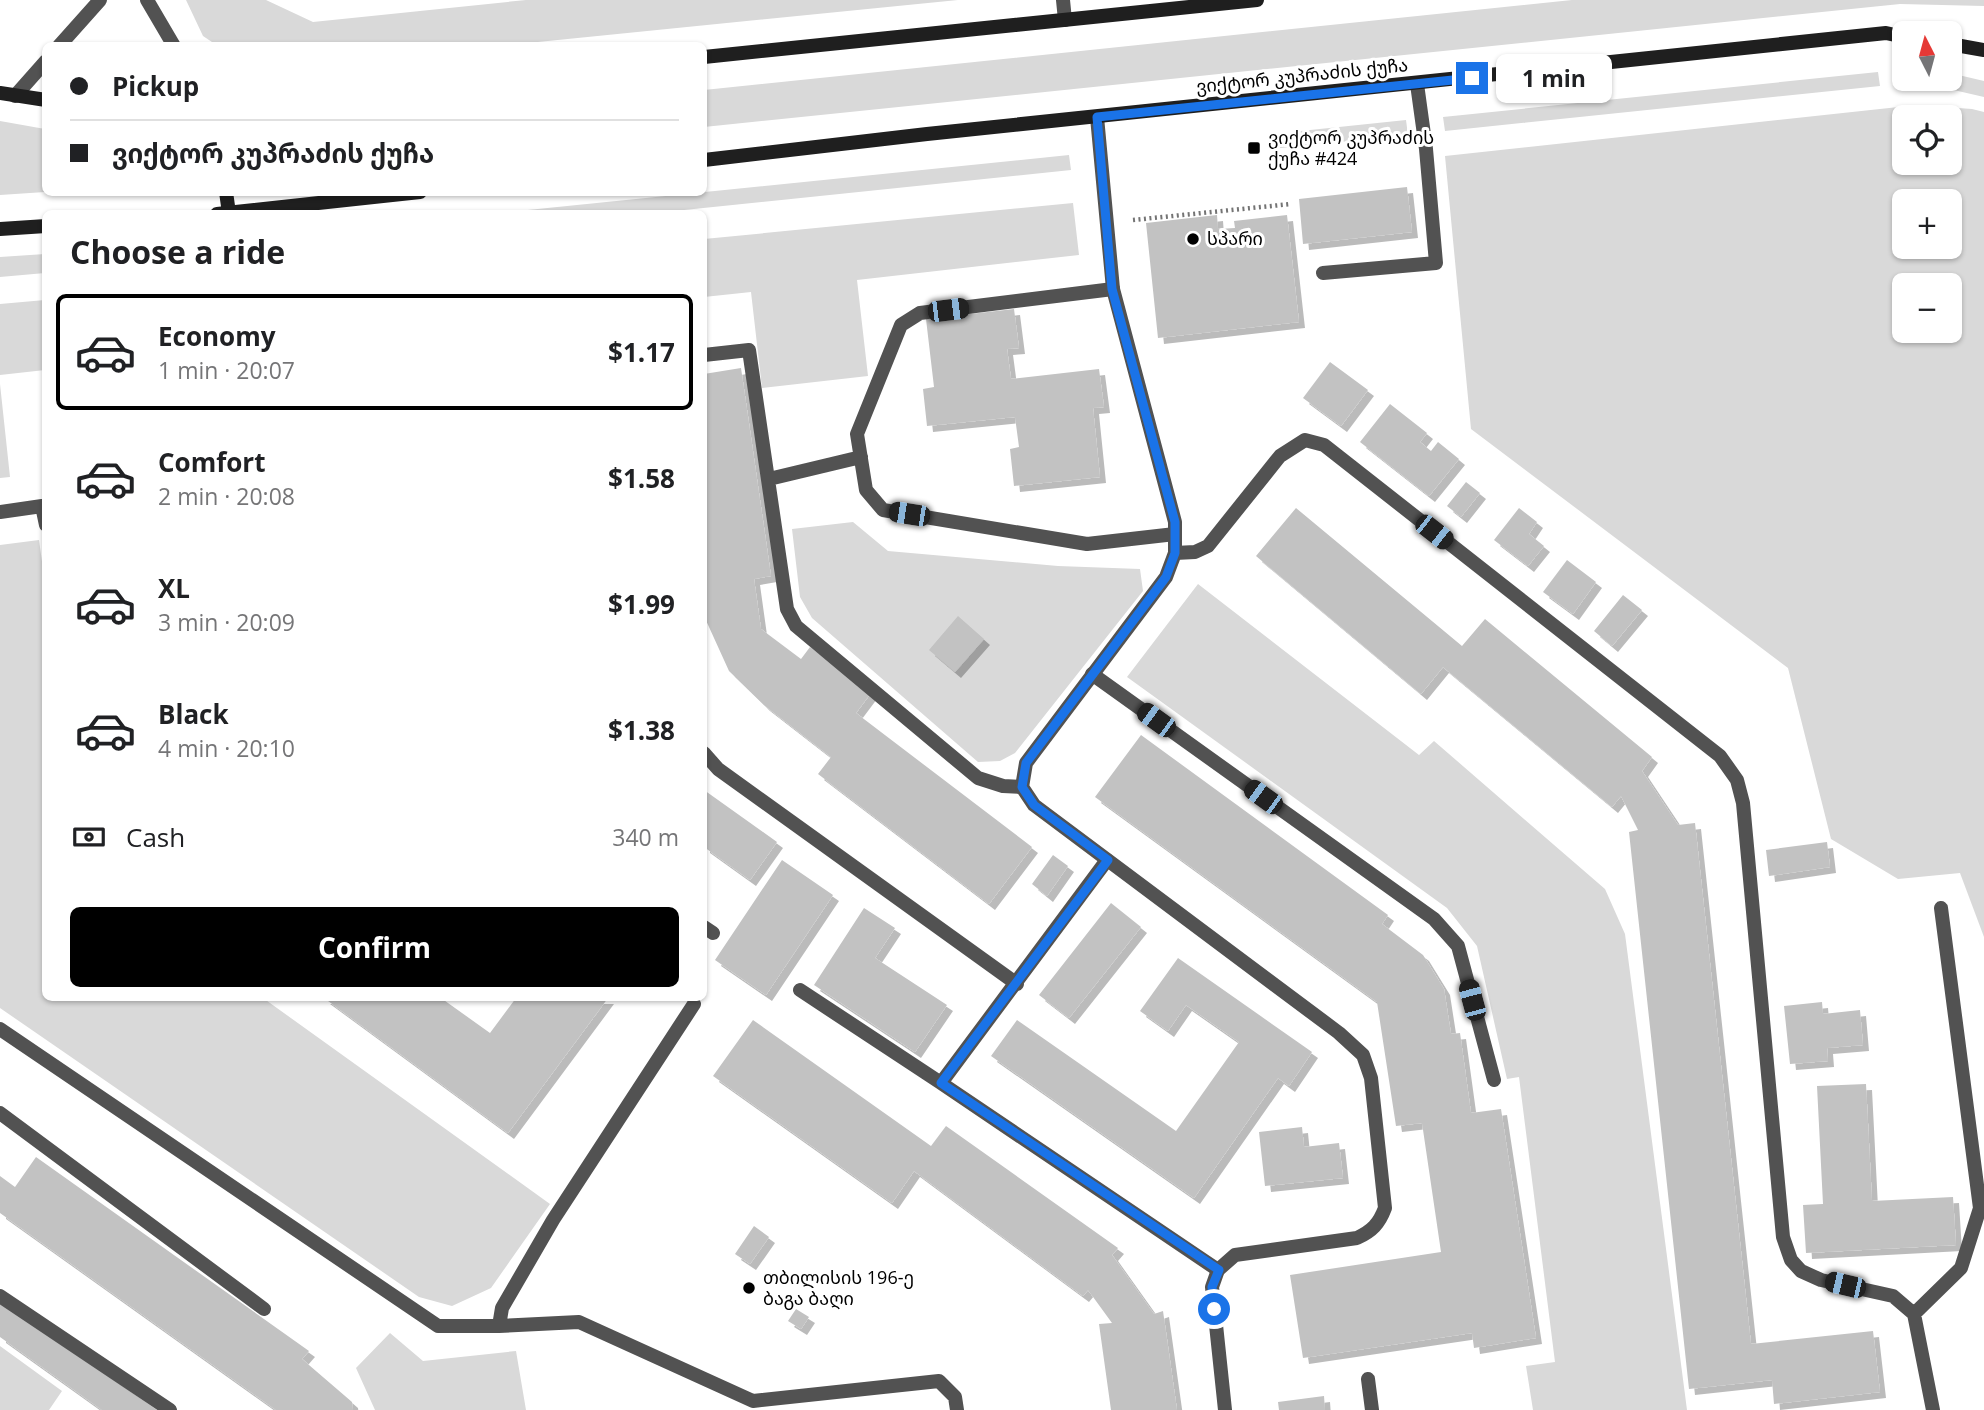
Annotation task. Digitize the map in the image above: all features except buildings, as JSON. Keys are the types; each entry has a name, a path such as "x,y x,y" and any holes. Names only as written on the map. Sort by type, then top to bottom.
{"main road":[{"path":"707,57 1065,20 1132,7 1257,0"},
{"name":"ვიქტორ კუპრაძის ქუჩა","path":"707,160 927,134 1892,34"},
{"path":"1962,46 1984,50"},
{"path":"0,93 42,99"},
{"path":"256,210 384,196"},
{"path":"0,229 42,226"}],"street":[{"path":"63,42 100,0"},
{"path":"147,0 172,42"},
{"path":"1063,0 1065,20"},
{"path":"15,96 42,66"},
{"path":"1323,273 1436,262 1417,84"},
{"path":"1097,117 1112,289 1175,522 1175,553 1166,577 1026,763 1022,787 1034,805 1339,1033 1363,1055 1371,1078 1385,1208 1380,1222 1357,1238 1235,1255 1219,1270 1212,1287 1225,1410"},
{"path":"1112,289 920,313 901,325 857,434 866,490 883,510 1087,544 1175,534"},
{"path":"707,355 749,350 787,609 796,626 978,778 1003,786 1022,787"},
{"path":"1175,553 1195,552 1208,546 1280,456 1305,440 1324,445 1720,756 1737,780 1743,803 1783,1237 1791,1260 1801,1271 1821,1280 1893,1296 1914,1314 1933,1410"},
{"path":"769,479 861,457"},
{"path":"0,512 42,506"},
{"path":"1092,674 1434,919 1458,946 1494,1080"},
{"path":"707,756 718,769 1017,984"},
{"path":"941,1083 1108,860"},
{"path":"1914,1314 1961,1268 1982,1207 1941,908"},
{"path":"800,990 1219,1270"},
{"path":"499,1326 502,1308 552,1220 694,1004"},
{"path":"3,1037 438,1326 579,1322 753,1401 939,1381 955,1397 957,1410"},
{"path":"0,1113 264,1309"},
{"path":"0,1296 170,1410"},
{"path":"1368,1379 1372,1410"}],"path":[{"path":"1108,222 1290,204"}],"shaded area":[{"path":"186,0 266,0 313,22 526,0 958,0 537,42 212,42 203,36"},
{"path":"1572,0 1984,0 1984,6 1900,4 707,127 707,90"},
{"path":"1878,72 1880,86 1445,131 1443,117"},
{"path":"1962,76 1984,81 1984,97 1958,91 1962,91"},
{"path":"1892,108 1892,175 1962,175 1962,108 1984,112 1984,937 1960,873 1898,879 1831,839 1788,668 1471,429 1445,156"},
{"path":"1406,120 1408,135 1271,149 1291,132"},
{"path":"0,121 42,128 42,192 0,195"},
{"path":"1069,155 1071,170 684,210 528,210 666,196 707,196 707,192"},
{"path":"1073,203 1079,255 857,280 868,376 762,388 751,292 707,297 707,239"},
{"path":"42,254 42,273 0,277 0,257"},
{"path":"42,300 42,370 0,375 0,304"},
{"path":"0,384 10,477 0,478"},
{"path":"853,522 888,551 1058,566 1140,569 1143,591 1015,753 1000,761 978,762 812,618 800,597 792,529"},
{"path":"39,540 42,562 42,1001 267,1001 550,1204 491,1288 452,1306 419,1297 0,1008 0,545"},
{"path":"1198,584 1419,755 1434,741 1605,889 1625,934 1687,1410 1533,1410 1526,1366 1555,1362 1519,1077 1507,1079 1477,946 1447,908 1127,677"},
{"path":"390,1333 423,1361 516,1351 526,1410 375,1410 356,1368"},
{"path":"0,1346 62,1391 49,1410 0,1410"}],"place":[{"name":"ვიქტორ კუპრაძის ქუჩა #424","path":"1254,148"},
{"name":"სპარი","path":"1193,239"},
{"name":"თბილისის 196-ე ბაგა ბაღი","path":"749,1288"}],"route":[{"path":"1214,1309 1212,1287 1219,1270 941,1083 1108,860 1034,805 1022,787 1026,763 1155,593 1166,577 1175,553 1175,522 1112,289 1097,117 1472,78"}]}
